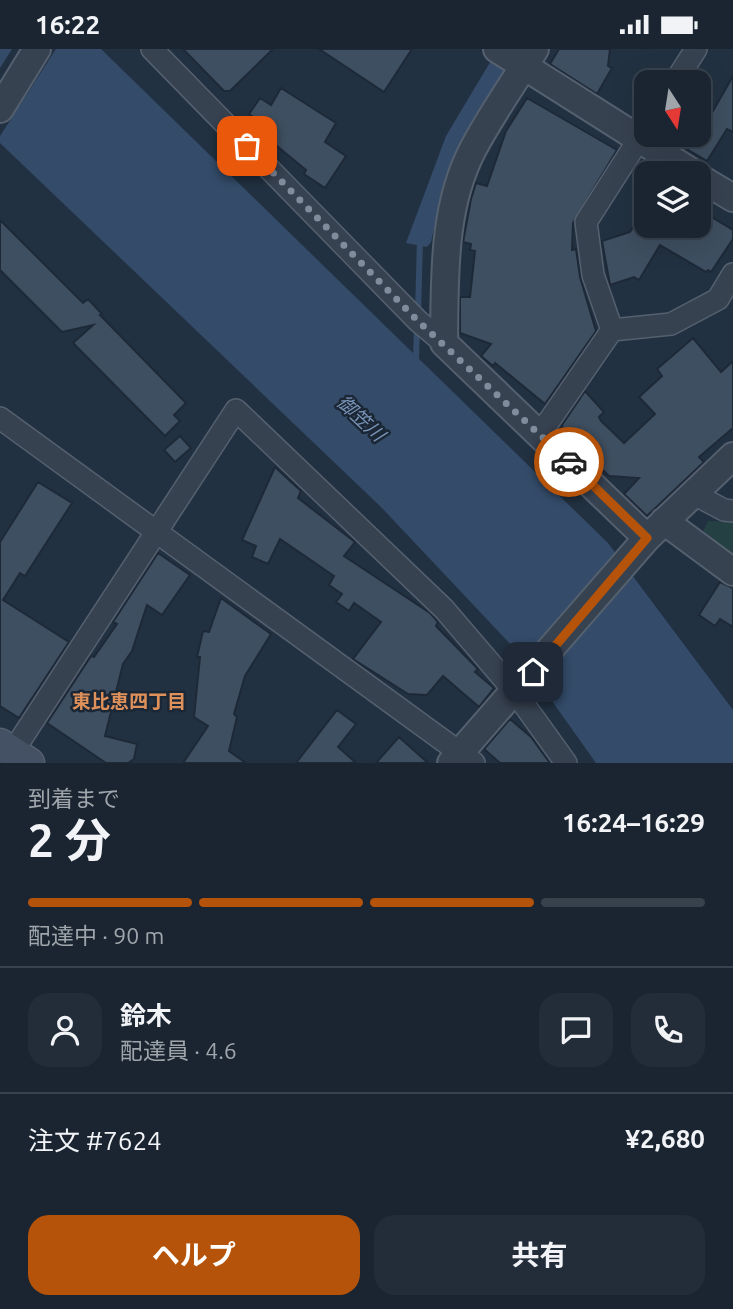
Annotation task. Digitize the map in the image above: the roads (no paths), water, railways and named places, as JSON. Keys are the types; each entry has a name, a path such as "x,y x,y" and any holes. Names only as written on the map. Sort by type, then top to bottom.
{"street":[{"path":"0,109 37,49"},
{"path":"152,49 418,321 649,536 733,572"},
{"path":"498,49 529,58 634,129"},
{"path":"683,70 696,49"},
{"path":"444,343 445,257 454,204 472,151 529,58"},
{"path":"612,330 593,275 586,222 634,147"},
{"path":"659,147 677,161"},
{"path":"711,185 733,198"},
{"path":"540,434 612,330 671,324 718,299 733,274"},
{"path":"12,755 236,410 444,609 515,692 566,763"},
{"path":"0,418 157,531 461,760 515,692 649,536 733,456"},
{"path":"692,493 724,510 733,511"}],"water":[{"name":"御笠川","path":"0,49 101,49 608,543 733,710 733,763 596,763 515,649 381,507 0,143"},
{"path":"498,49 517,49 462,141 441,197 431,242 427,247 406,243 446,136"}],"waterway":[{"path":"418,313 420,240"},
{"path":"416,359 417,328"}],"district":[{"name":"東比恵四丁目","path":"129,701"}]}
